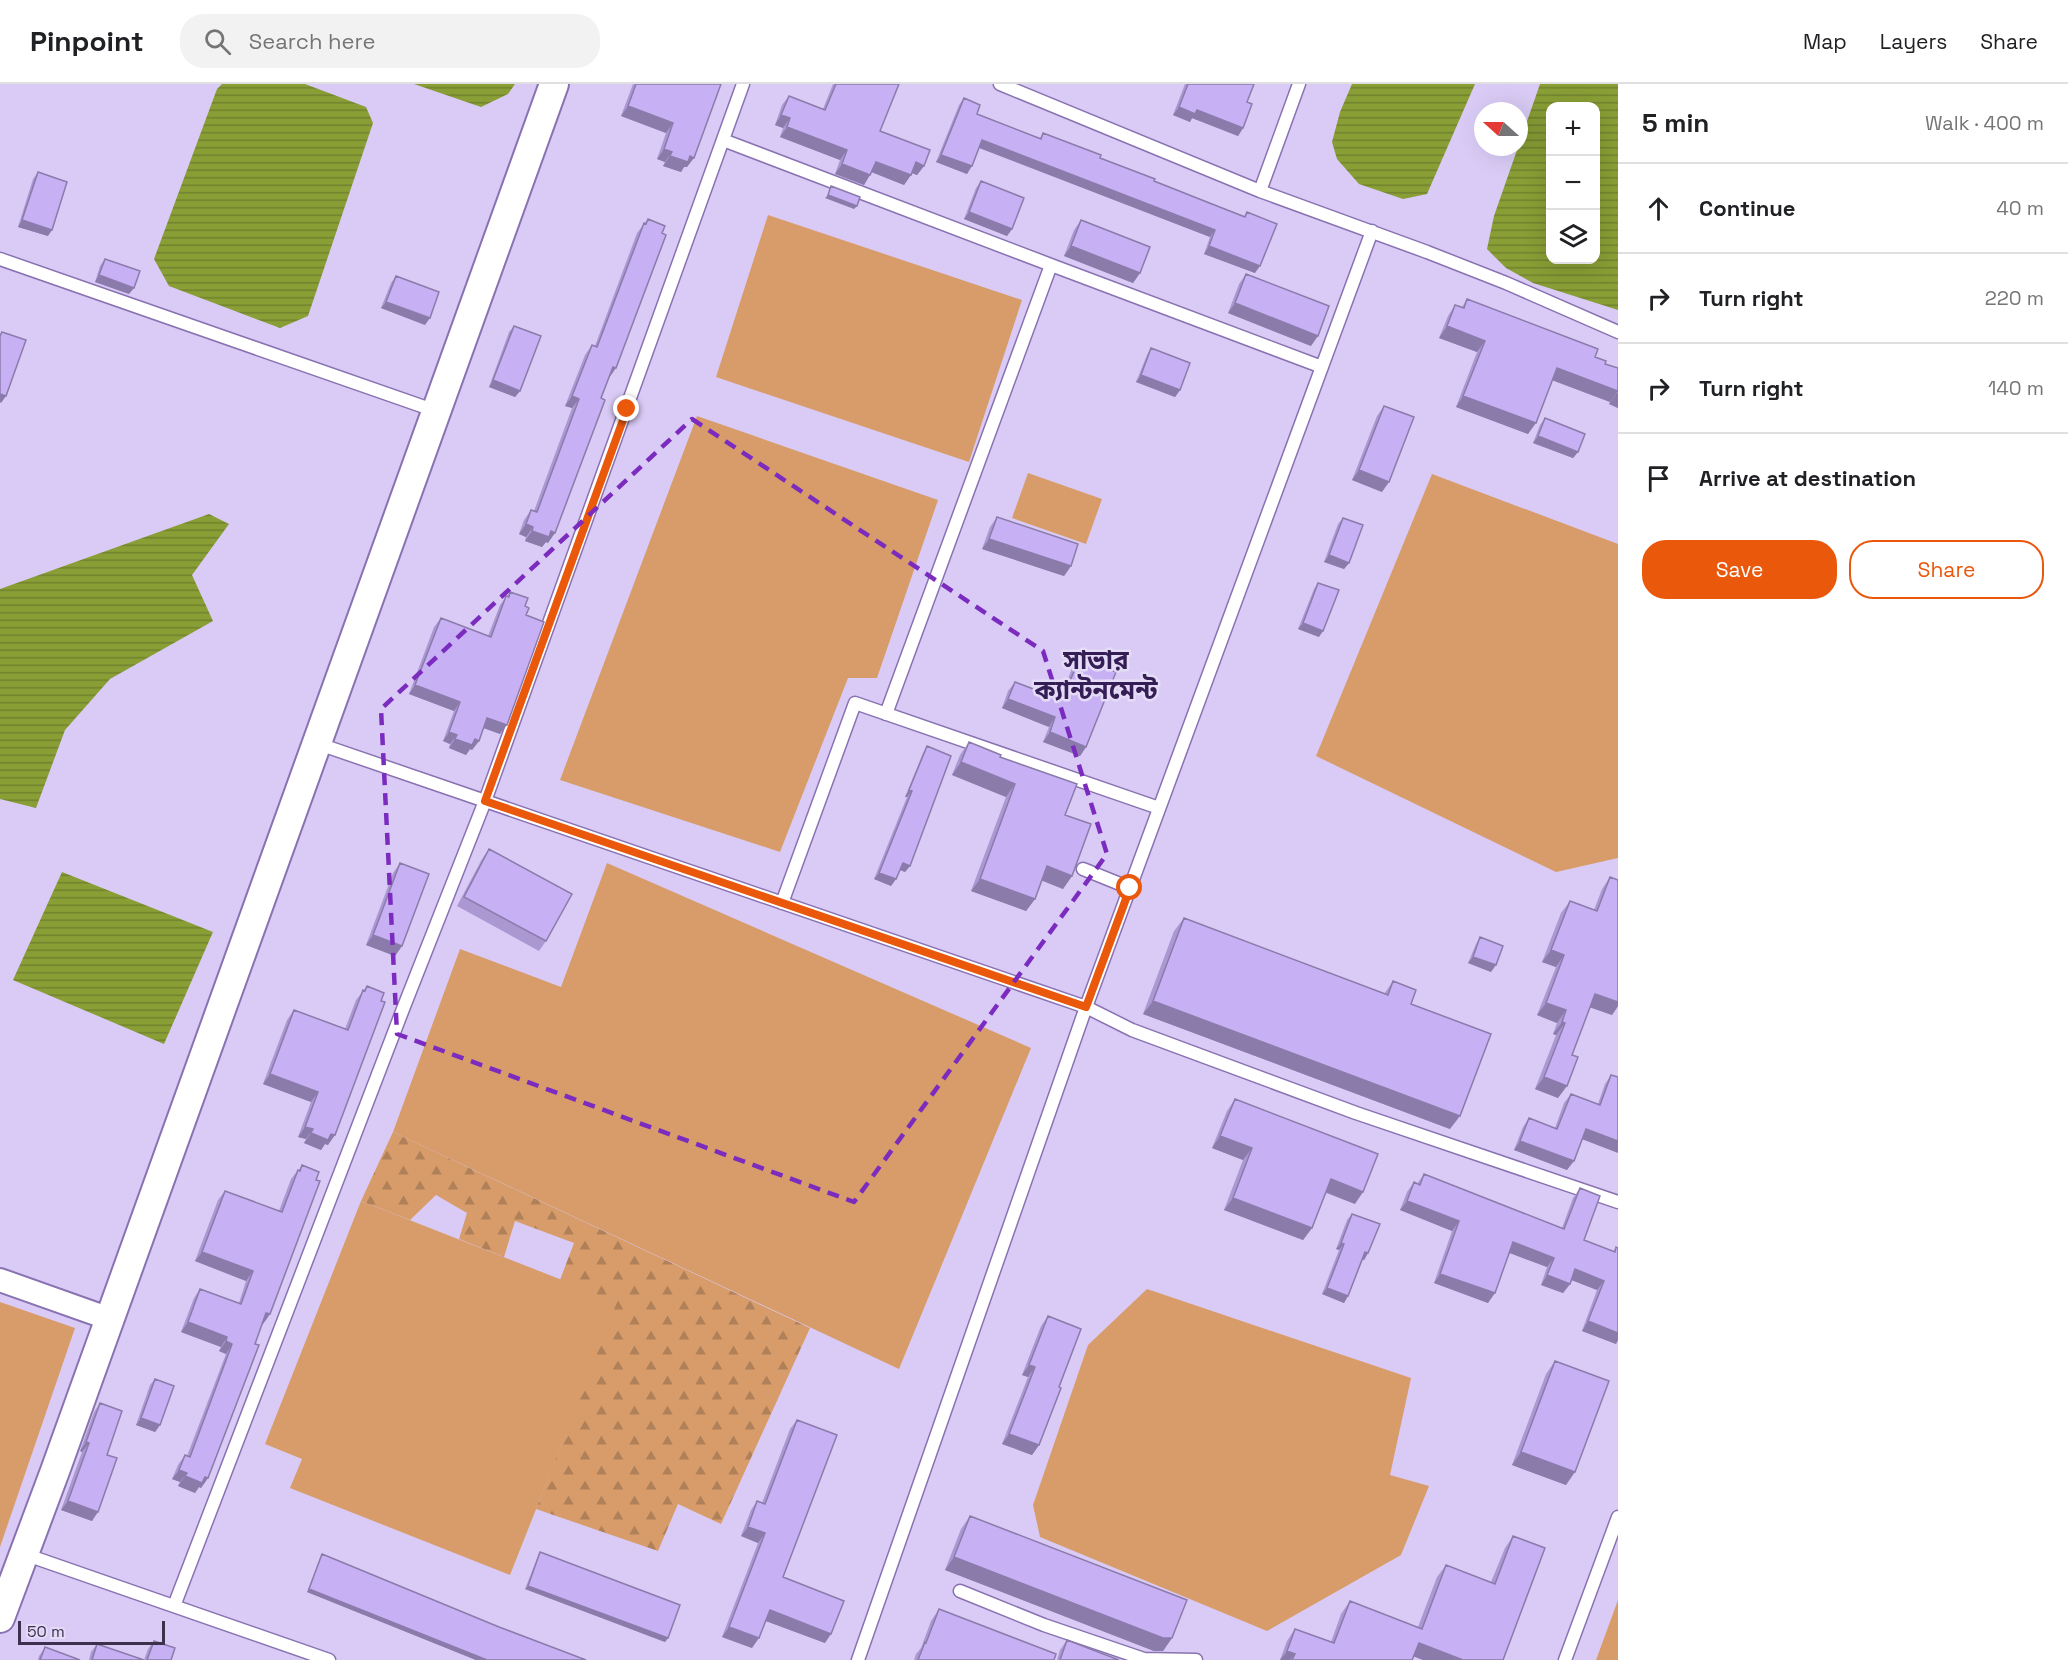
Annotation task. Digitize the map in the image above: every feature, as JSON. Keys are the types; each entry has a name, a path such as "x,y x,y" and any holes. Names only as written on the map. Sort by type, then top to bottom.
{"street":[{"path":"0,1618 110,1319 554,84"},
{"path":"0,1280 110,1319"}],"lane":[{"path":"174,1606 398,1020 485,801 743,84"},
{"path":"1000,84 1260,192 1372,231 1506,283 1618,332"},
{"path":"1260,192 1299,84"},
{"path":"723,140 1322,367"},
{"path":"858,1660 1086,1007 1372,231"},
{"path":"0,259 436,411"},
{"path":"886,714 1051,265"},
{"path":"782,903 855,703 1159,808"},
{"path":"316,743 1086,1007 1132,1030 1345,1109 1618,1202"},
{"path":"1083,869 1130,888"},
{"path":"1565,1660 1618,1517"},
{"path":"24,1554 329,1660"},
{"path":"960,1591 1044,1625 1144,1659 1196,1660"}],"highlighted area":[{"path":"692,419 1043,651 1107,854 854,1202 397,1034 381,709"}],"green space":[{"path":"768,215 1022,300 969,462 716,377"},
{"path":"697,416 938,500 877,678 848,678 780,852 560,780"},
{"path":"1028,473 1102,499 1086,544 1012,518"},
{"path":"1432,474 1618,544 1618,858 1556,872 1316,756"},
{"path":"607,863 1031,1048 899,1369 393,1132 460,949 561,987"},
{"path":"393,1132 810,1328 721,1524 678,1504 658,1551 536,1509 617,1302 560,1280 574,1243 515,1221 504,1257 459,1239 467,1213 436,1195 410,1220 361,1201"},
{"path":"361,1201 618,1302 510,1575 290,1488 302,1459 265,1444"},
{"path":"1147,1289 1411,1378 1390,1475 1429,1486 1401,1555 1267,1631 1040,1537 1033,1505 1088,1345"},
{"path":"0,1302 75,1328 0,1547"},
{"path":"1618,1600 1618,1660 1596,1660"}],"shaded area":[{"path":"222,84 305,84 366,107 373,123 308,316 280,328 169,286 154,259 217,89"},
{"path":"414,84 515,84 508,94 481,107"},
{"path":"1352,84 1475,84 1427,194 1403,199 1359,184 1337,159 1332,142 1340,112"},
{"path":"1540,84 1618,84 1618,310 1533,283 1506,268 1487,249 1494,216 1515,156 1528,156 1528,118"},
{"path":"209,514 229,524 192,575 213,621 110,679 65,730 36,808 0,799 0,589"},
{"path":"62,872 213,932 164,1044 13,980"}],"building":[{"path":"636,84 721,84 694,158 690,156 688,162 670,156 672,152 664,149 673,123 628,106"},
{"path":"836,84 899,84 880,131 930,150 924,166 916,162 911,175 876,162 870,175 842,164 847,150 787,127 790,118 781,115 789,96 825,110"},
{"path":"1188,84 1254,84 1247,102 1252,104 1243,128 1197,110 1195,114 1179,107"},
{"path":"964,98 980,105 977,114 1041,139 1043,133 1101,155 1100,158 1245,217 1247,212 1277,224 1260,266 1209,246 1215,230 982,140 972,166 941,155"},
{"path":"38,172 67,182 52,230 22,220"},
{"path":"981,181 1024,198 1012,229 969,212"},
{"path":"831,186 860,197 857,206 828,195"},
{"path":"648,219 665,226 662,233 666,235 616,368 613,367 601,398 605,400 555,533 551,531 549,537 532,531 533,527 526,524 531,510 537,512 579,399 572,396 592,345 597,347 644,223 646,224"},
{"path":"1081,220 1150,247 1140,273 1071,246"},
{"path":"105,259 140,271 134,288 99,275"},
{"path":"1246,274 1329,306 1318,336 1235,303"},
{"path":"396,276 439,292 430,318 386,302"},
{"path":"1467,299 1598,349 1595,357 1606,361 1605,364 1618,368 1618,391 1557,368 1536,423 1463,396 1485,341 1447,326 1455,305 1464,308"},
{"path":"514,326 541,336 520,391 493,380"},
{"path":"2,332 26,340 6,396 0,394 0,336"},
{"path":"1151,348 1190,363 1180,390 1141,375"},
{"path":"1384,406 1414,417 1389,482 1359,470"},
{"path":"1545,418 1585,434 1578,452 1538,436"},
{"path":"997,517 1078,544 1071,566 989,539"},
{"path":"1343,518 1363,525 1349,563 1329,555"},
{"path":"1318,583 1339,590 1323,631 1303,623"},
{"path":"510,592 528,598 525,606 529,608 526,615 544,622 507,725 487,718 479,741 475,739 472,745 455,739 457,735 449,732 460,702 415,685 441,618 491,637 506,596 509,597"},
{"path":"1080,657 1116,672 1086,747 1050,732 1055,717 1008,699 1015,682 1062,700"},
{"path":"969,742 1001,755 1000,757 1077,784 1065,815 1091,824 1072,876 1047,866 1035,899 980,879 1015,784 961,762"},
{"path":"927,746 951,756 910,866 903,863 896,879 879,873 912,791 909,790"},
{"path":"489,849 572,894 546,941 464,897"},
{"path":"400,863 429,874 402,946 373,935"},
{"path":"1610,877 1618,880 1618,1002 1595,994 1572,1055 1578,1057 1567,1086 1544,1077 1565,1023 1562,1022 1566,1010 1546,1003 1564,955 1551,950 1570,901 1597,911"},
{"path":"1184,918 1388,995 1393,981 1416,990 1411,1004 1491,1034 1460,1116 1153,1001"},
{"path":"1480,937 1503,946 1496,965 1473,957"},
{"path":"367,986 384,993 381,1001 385,1002 335,1135 331,1134 328,1140 311,1133 313,1129 305,1127 318,1092 270,1074 294,1010 348,1030 363,990 365,991"},
{"path":"1611,1075 1618,1077 1618,1141 1586,1129 1574,1161 1520,1141 1529,1118 1557,1129 1571,1094 1600,1105"},
{"path":"1235,1099 1378,1154 1363,1192 1331,1179 1312,1228 1233,1198 1252,1148 1220,1136"},
{"path":"302,1165 319,1172 316,1180 320,1181 270,1314 266,1313 255,1344 259,1345 208,1478 205,1477 202,1483 185,1476 187,1473 179,1470 185,1455 190,1457 232,1344 226,1341 227,1337 188,1322 200,1289 241,1304 253,1271 202,1252 225,1191 282,1212"},
{"path":"1424,1174 1564,1229 1580,1188 1600,1196 1584,1240 1615,1252 1616,1247 1618,1248 1618,1333 1588,1321 1604,1281 1575,1269 1570,1284 1547,1275 1554,1258 1513,1242 1495,1293 1440,1274 1459,1221 1407,1201 1414,1182 1420,1185"},
{"path":"1352,1214 1380,1224 1368,1253 1365,1252 1348,1296 1327,1288 1344,1244 1341,1243"},
{"path":"1048,1316 1081,1329 1039,1445 1009,1434 1035,1367 1029,1365"},
{"path":"1555,1361 1609,1381 1575,1472 1521,1452"},
{"path":"155,1379 174,1386 160,1425 141,1418"},
{"path":"100,1403 122,1411 107,1455 117,1458 98,1512 68,1501 89,1443 86,1442"},
{"path":"797,1420 837,1435 783,1577 844,1601 831,1634 770,1610 759,1638 729,1627 765,1533 748,1527 757,1501 765,1504"},
{"path":"970,1516 1187,1600 1172,1638 1163,1638 954,1557"},
{"path":"1513,1536 1545,1548 1503,1660 1463,1660 1419,1643 1412,1660 1292,1660 1295,1654 1287,1651 1295,1629 1334,1643 1350,1601 1422,1629 1446,1565 1495,1584"},
{"path":"540,1552 680,1605 668,1638 528,1586"},
{"path":"322,1554 586,1660 487,1660 309,1589"},
{"path":"939,1609 1056,1654 1054,1660 918,1660"},
{"path":"1067,1640 1119,1660 1060,1660"},
{"path":"154,1641 175,1648 171,1660 147,1660"},
{"path":"97,1644 144,1660 92,1660"},
{"path":"45,1647 80,1660 40,1660"}],"district":[{"name":"সাভার ক্যান্টনমেন্ট","path":"1096,675"}],"route":[{"path":"627,409 485,801 1086,1007 1130,888"}]}
